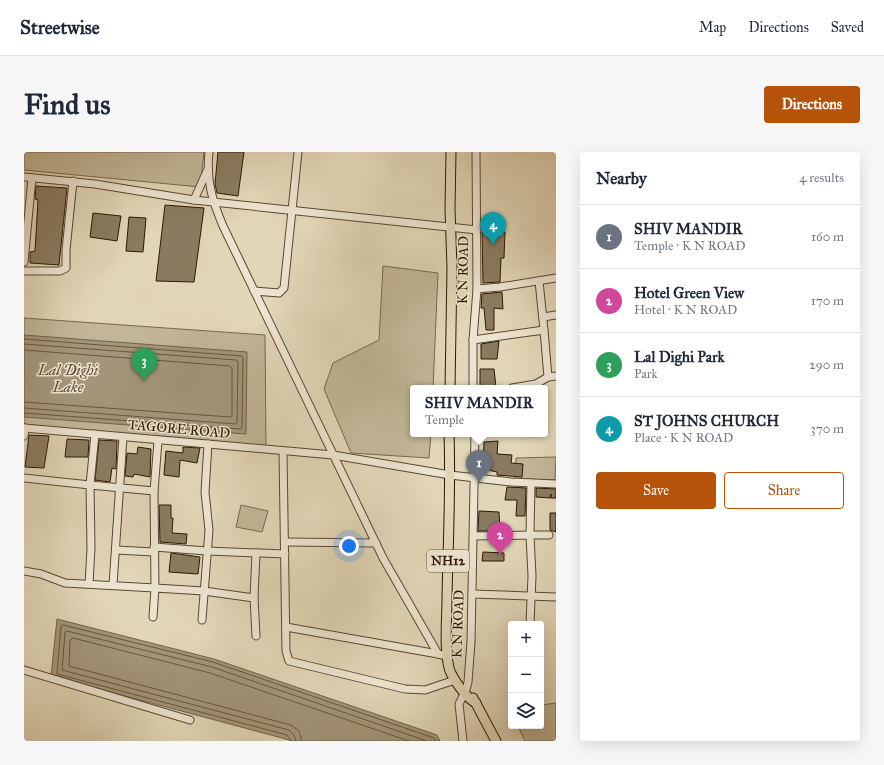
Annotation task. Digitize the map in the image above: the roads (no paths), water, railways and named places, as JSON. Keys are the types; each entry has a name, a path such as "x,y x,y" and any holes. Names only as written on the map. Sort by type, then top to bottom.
{"main road":[{"path":"450,385 452,268 451,152"},
{"name":"NH12","path":"449,437 450,475 447,656 449,668 461,687"},
{"path":"461,687 470,700 476,703 496,741"}],"street":[{"path":"209,152 207,171 213,201 223,226 332,455 376,543 420,626 438,654"},
{"path":"254,291 279,293 284,288 298,152"},
{"name":"K N ROAD","path":"473,385 473,340 477,289 476,152"},
{"path":"194,200 207,171"},
{"path":"24,262 28,178 74,182 194,200 451,226 477,230"},
{"path":"24,271 53,272 66,268 66,250 74,182"},
{"path":"477,289 556,278"},
{"path":"530,385 552,377 544,330 539,281"},
{"path":"543,317 556,315"},
{"path":"473,340 544,330"},
{"path":"24,428 24,436"},
{"name":"TAGORE ROAD","path":"24,428 332,455 450,475 556,484"},
{"path":"89,584 91,548 90,485 95,434"},
{"path":"113,585 119,488 124,437"},
{"name":"K N ROAD","path":"463,741 459,704 461,687 471,642 475,437"},
{"path":"153,617 155,588 154,491 158,440"},
{"path":"202,620 209,530 205,479 208,444"},
{"path":"283,451 286,651 289,661 405,689 426,690 461,687"},
{"path":"24,478 154,491"},
{"path":"530,621 531,483"},
{"path":"474,536 549,535"},
{"path":"284,542 376,543"},
{"path":"116,550 285,554"},
{"path":"256,553 254,598 256,636"},
{"path":"24,571 41,574 65,582 204,590 254,598"},
{"path":"472,594 556,597"},
{"path":"286,627 447,656"},
{"path":"24,670 190,720"}],"water":[{"name":"Lal Dighi Lake","path":"24,335 247,352 246,434 24,417"},
{"path":"57,619 214,659 437,735 440,741 293,741 51,676"}],"place":[{"name":"ST JOHNS CHURCH","path":"493,245"},
{"name":"Lal Dighi Park","path":"144,381"},
{"name":"SHIV MANDIR","path":"479,483"},
{"name":"Hotel Green View","path":"500,555"}]}
